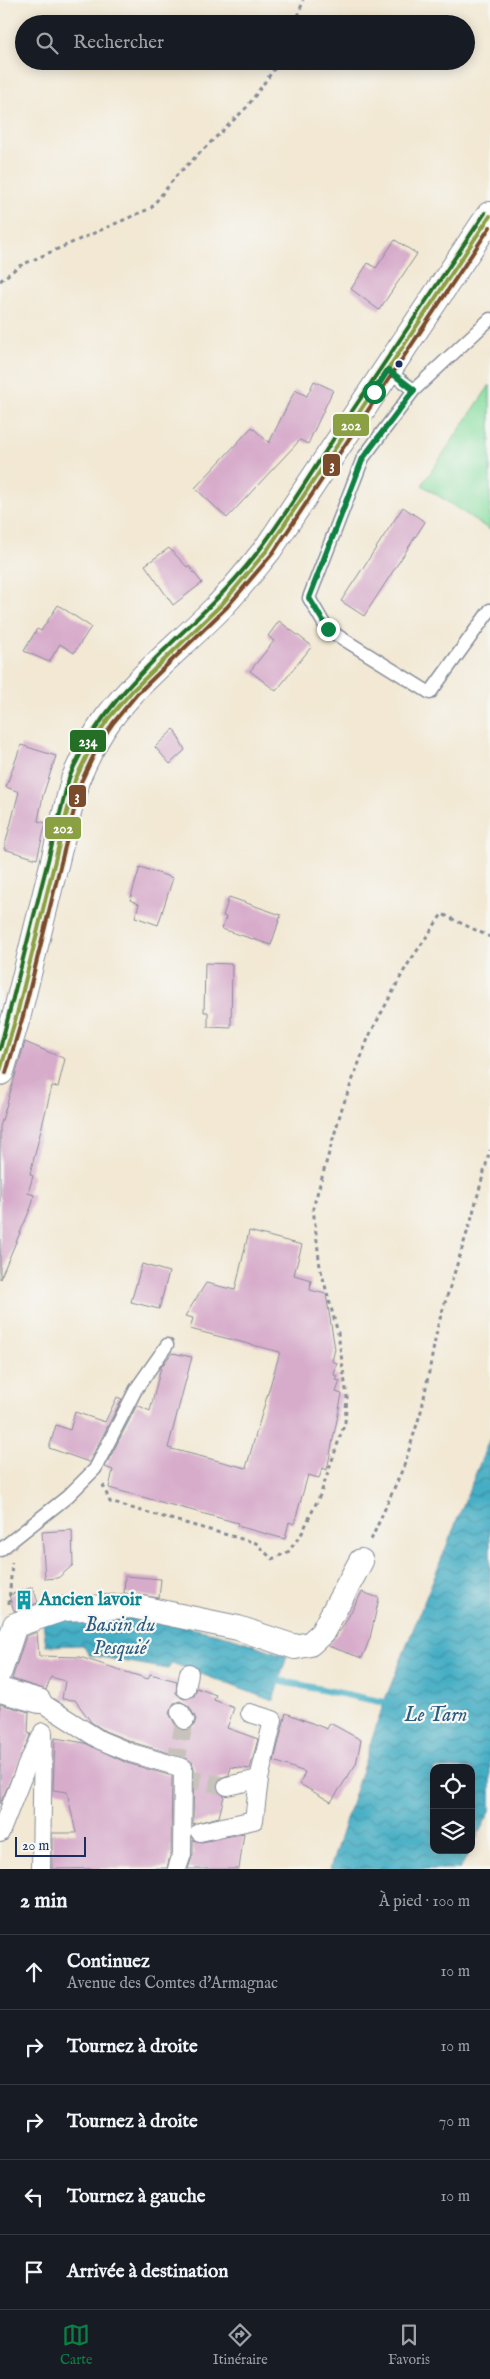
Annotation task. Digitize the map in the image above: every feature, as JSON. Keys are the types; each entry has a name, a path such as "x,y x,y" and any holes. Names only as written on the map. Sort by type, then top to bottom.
{"main road":[{"path":"0,1071 17,1014 72,788 90,747 106,721 128,694 241,583 296,508 490,216"}],"street":[{"path":"0,1671 15,1625 63,1609 132,1606 238,1628 295,1647 310,1644 322,1633 361,1561"},
{"path":"0,1690 39,1701 100,1740 131,1753 183,1768 190,1833 177,1869"},
{"path":"190,1833 254,1820 259,1779 273,1720 250,1714"},
{"path":"0,1833 27,1765 43,1732 41,1869"},
{"path":"227,1786 259,1779"}],"lane":[{"path":"490,319 414,390 363,458 309,598 328,629 430,693 490,610"},
{"path":"388,370 414,390"},
{"path":"0,1550 67,1497 95,1469 136,1389 167,1344"}],"path":[{"path":"299,15 303,0"},
{"path":"0,281 19,266 151,208 177,175 247,107 274,70"},
{"path":"95,1469 110,1502 256,1543 272,1559 288,1552 302,1533 322,1493 346,1422 347,1397 338,1333 320,1267 313,1208 342,1108 369,1036 406,967 442,914 490,937"},
{"path":"361,1561 404,1466 420,1417 438,1324 471,1220 490,1150"},
{"path":"12,1540 9,1614 15,1625"}],"green space":[{"path":"490,385 490,530 422,485"}],"water":[{"name":"Le Tarn","path":"490,1438 490,1811 475,1840 475,1764 430,1764 430,1854 468,1854 460,1869 330,1869 384,1702"},
{"name":"Bassin du Pesquié","path":"119,1611 230,1637 287,1656 273,1701 172,1663 168,1669 89,1655 83,1645 46,1646 43,1622"}],"building":[{"path":"395,240 417,254 379,310 351,289 368,263 376,268"},
{"path":"314,381 333,390 308,444 300,440 227,518 195,488 252,427 269,443 295,390 307,396"},
{"path":"403,507 425,522 364,616 341,601"},
{"path":"169,548 187,567 189,566 202,583 173,605 145,565"},
{"path":"58,605 91,627 74,653 60,644 49,662 24,651 37,629 41,631"},
{"path":"279,621 312,646 276,691 250,671 274,641 268,636"},
{"path":"174,729 185,750 170,764 155,747"},
{"path":"21,745 56,756 43,795 38,821 46,823 37,859 4,849 19,792 6,787"},
{"path":"140,867 173,878 158,925 135,917 139,904 130,900"},
{"path":"229,897 281,915 271,945 222,929 226,917 223,916"},
{"path":"205,963 232,964 231,1028 208,1027 208,1012 204,1012"},
{"path":"25,1042 65,1059 58,1087 52,1086 30,1174 33,1176 28,1193 34,1195 32,1205 0,1279 0,1127"},
{"path":"249,1231 302,1245 294,1275 311,1280 310,1290 326,1294 335,1349 332,1361 337,1363 334,1375 338,1376 336,1380 340,1381 336,1392 342,1394 327,1470 323,1468 319,1478 308,1475 294,1524 289,1522 285,1539 237,1526 238,1523 109,1488 113,1470 105,1467 137,1405 150,1411 161,1367 172,1353 192,1357 168,1448 246,1468 280,1352 190,1329 193,1318 185,1316 206,1283 235,1290"},
{"path":"142,1264 169,1272 159,1309 131,1302"},
{"path":"117,1397 122,1399 89,1462 49,1448 56,1425 70,1430 75,1412 105,1422"},
{"path":"72,1530 73,1565 58,1578 45,1579 42,1532"},
{"path":"125,1576 161,1579 159,1598 124,1593"},
{"name":"Ancien lavoir","path":"33,1587 38,1603 14,1611 9,1595"},
{"path":"362,1592 379,1598 370,1638 362,1658 328,1646 342,1628"},
{"path":"37,1632 39,1656 80,1657 148,1679 150,1674 177,1681 176,1693 184,1699 194,1696 197,1688 216,1695 214,1700 234,1708 227,1728 258,1739 250,1769 231,1767 229,1775 220,1778 217,1782 217,1789 224,1796 219,1817 193,1824 194,1768 192,1762 186,1758 135,1743 105,1731 91,1722 75,1700 62,1699 65,1681 51,1677 46,1690 12,1679 26,1636","holes":["180,1701 189,1706 196,1719 194,1725 186,1731 176,1726 169,1713 174,1703"]},
{"path":"0,1704 29,1712 28,1733 31,1734 0,1804"},
{"path":"286,1713 327,1729 330,1723 361,1740 356,1764 331,1802 300,1784 305,1772 274,1761"},
{"path":"55,1738 85,1743 127,1763 172,1776 171,1852 167,1868 52,1869 52,1833 76,1833 67,1792 53,1790"},
{"path":"244,1833 239,1869 188,1869 193,1854 193,1840 202,1842"}],"waterway":[{"path":"270,1679 392,1704"}],"tunnel":[{"path":"175,1766 185,1720"},
{"path":"183,1778 227,1786"}],"transit line":[{"name":"234","path":"0,1049 69,778 87,743 108,711 132,683 239,575 263,545 485,213"},
{"name":"202","path":"0,1071 17,1014 75,780 94,741 108,719 133,690 223,603 268,549 490,216"},
{"name":"3","path":"6,1073 23,1016 81,782 99,744 113,723 137,694 227,607 273,553 490,227"}],"place":[{"name":"Ancien lavoir","path":"24,1600"}],"route":[{"path":"328,629 309,598 363,458 414,390 388,370 374,392"}]}
